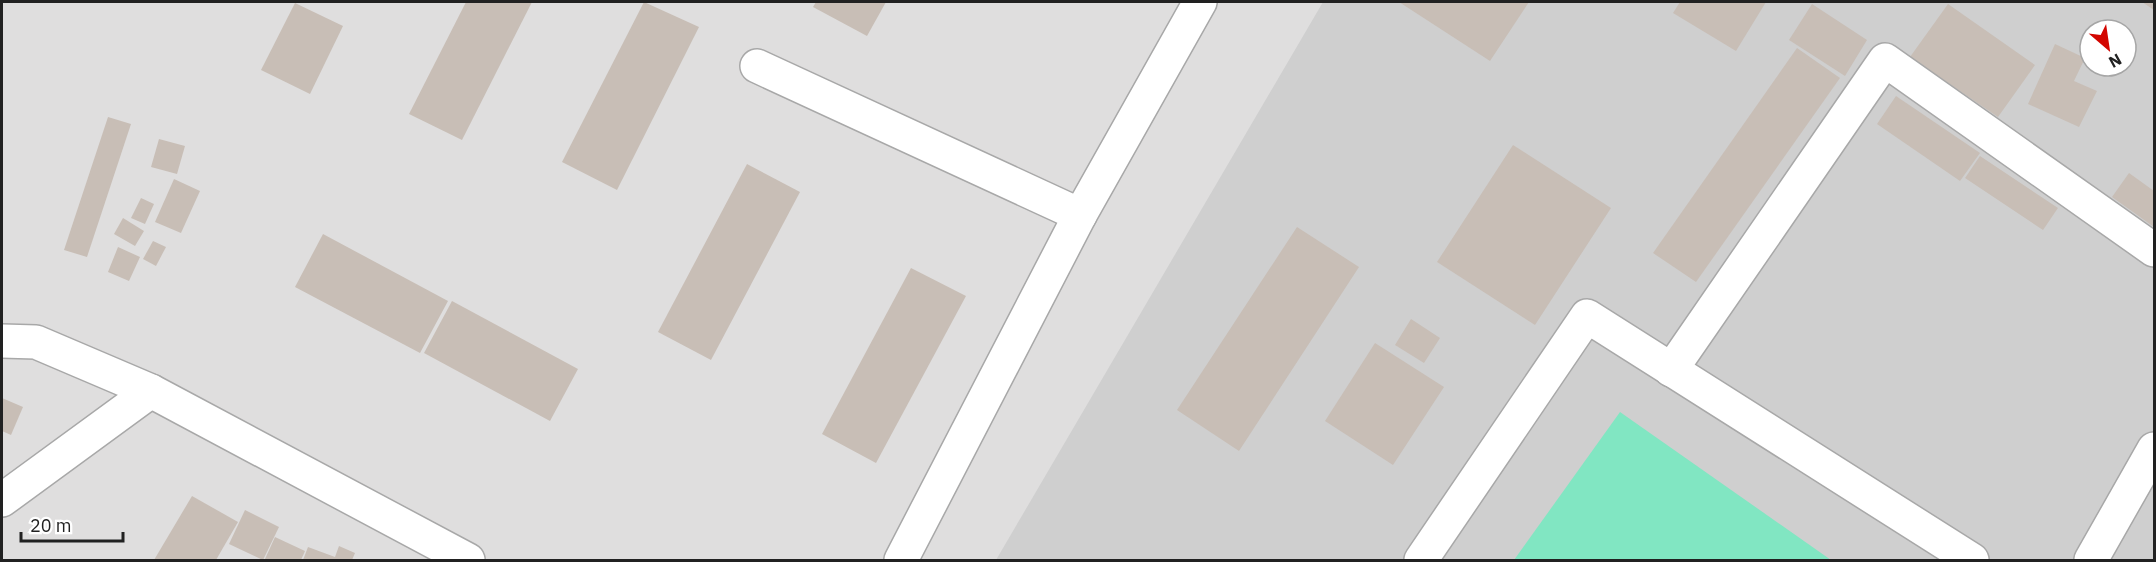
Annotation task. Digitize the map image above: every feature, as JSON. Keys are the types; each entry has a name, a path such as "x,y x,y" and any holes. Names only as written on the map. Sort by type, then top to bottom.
{"street":[{"path":"901,561 1080,215 1200,2"},
{"path":"1671,370 1885,60 2154,250"},
{"path":"757,66 1080,215"},
{"path":"1421,561 1587,316 1972,561"},
{"path":"2,341 36,342 151,391 468,561"},
{"path":"2,500 151,391"},
{"path":"2091,561 2154,449"}],"shaded area":[{"path":"2,2 2154,2 2154,560 2,560"},
{"path":"1323,2 2154,2 2154,560 996,560"}],"green space":[{"path":"1620,412 1831,560 1514,560"}],"building":[{"path":"466,2 532,2 462,140 409,114"},
{"path":"644,2 699,27 617,190 562,162"},
{"path":"816,2 886,2 867,36 813,7"},
{"path":"1399,2 1529,2 1490,61"},
{"path":"1680,2 1766,2 1736,51 1673,13"},
{"path":"2142,2 2154,2 2154,10"},
{"path":"295,3 343,26 310,94 261,70"},
{"path":"1812,4 1867,40 1845,76 1789,40"},
{"path":"1948,4 2035,65 1998,117 1910,57"},
{"path":"2055,44 2078,55 2078,73 2074,81 2097,91 2079,127 2028,104"},
{"path":"1797,48 1840,78 1696,282 1653,253"},
{"path":"1896,96 1980,153 1960,181 1877,124"},
{"path":"108,117 131,124 87,257 64,250"},
{"path":"159,139 185,146 177,174 151,167"},
{"path":"1513,145 1611,208 1535,325 1437,262"},
{"path":"1980,156 2058,208 2043,230 1965,178"},
{"path":"747,164 800,192 711,360 658,332"},
{"path":"2129,173 2154,191 2154,227 2112,197"},
{"path":"174,179 200,191 181,233 155,222"},
{"path":"141,198 154,204 145,224 131,218"},
{"path":"123,218 144,231 135,246 114,234"},
{"path":"1297,227 1359,267 1239,451 1177,410"},
{"path":"323,234 448,301 420,353 295,287"},
{"path":"153,241 166,247 156,266 143,259"},
{"path":"118,247 140,257 129,281 108,272"},
{"path":"911,268 966,296 876,463 822,434"},
{"path":"452,301 578,369 550,421 424,353"},
{"path":"1411,319 1440,338 1424,363 1395,345"},
{"path":"1375,343 1444,387 1393,465 1325,421"},
{"path":"2,398 23,407 11,435 2,431"},
{"path":"192,496 238,522 216,560 154,560"},
{"path":"245,510 279,527 263,560 229,544"},
{"path":"275,537 305,551 301,560 265,559"},
{"path":"339,546 355,553 352,560 303,560 308,547 335,557"}]}
